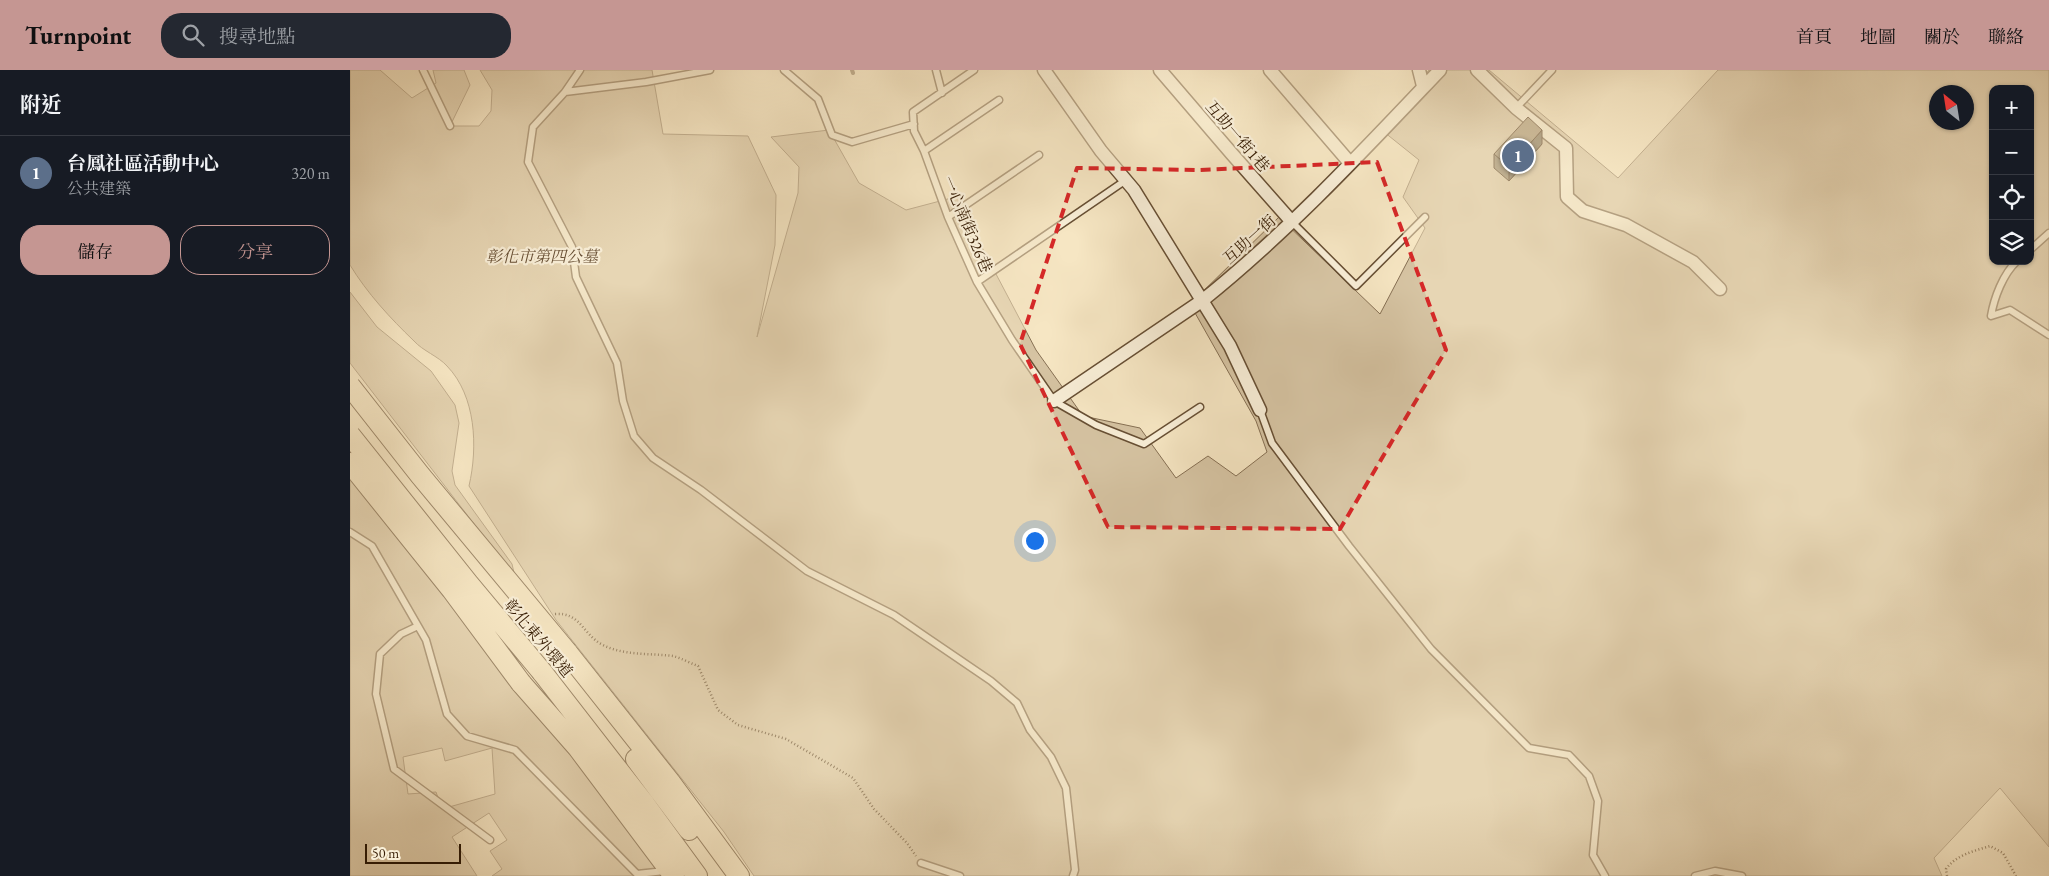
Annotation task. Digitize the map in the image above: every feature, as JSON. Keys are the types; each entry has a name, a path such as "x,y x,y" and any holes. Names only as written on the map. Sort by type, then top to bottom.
{"main road":[{"path":"350,386 468,534 556,661 670,782 739,876"},
{"name":"彰化東外環道","path":"350,404 459,542 610,724 722,876"},
{"name":"彰化東外環道","path":"350,436 462,576 556,661 643,802 697,876"},
{"path":"350,463 452,590 521,683 578,748 672,873"}],"street":[{"path":"1044,70 1101,151 1134,190 1230,346 1260,410"},
{"name":"互助一街1巷","path":"1160,70 1292,222"},
{"path":"1270,70 1350,164"},
{"path":"1420,70 1423,86"},
{"name":"互助一街","path":"1054,401 1203,300 1292,222 1440,70"},
{"path":"1477,70 1516,108 1566,148 1568,197 1582,211 1626,225 1693,262 1720,289"}],"lane":[{"path":"423,70 450,126"},
{"path":"580,70 565,92 533,127 528,162 572,247 576,277 617,363 623,402 634,436 653,458 700,490 807,571 894,615 991,681 1017,703 1030,730 1051,757 1066,788 1075,870 1073,876"},
{"path":"565,92 646,82 710,70"},
{"path":"784,70 818,100 832,135 852,142 914,124 913,112 974,70"},
{"path":"936,70 942,93"},
{"path":"1516,108 1552,70"},
{"path":"924,151 1000,100"},
{"name":"一心南街326巷","path":"914,124 914,131 924,151 948,218 977,282 1012,340 1054,401"},
{"path":"948,218 1039,155"},
{"path":"977,282 1126,180"},
{"path":"1292,222 1356,286 1425,217"},
{"path":"2034,246 2049,233"},
{"path":"2013,265 1993,303 1991,316 2010,310 2049,335"},
{"path":"1054,401 1096,425 1144,444 1200,407"},
{"path":"1260,410 1272,443 1349,546 1431,649 1529,748 1569,755 1589,776 1598,802 1593,855 1605,876"},
{"path":"350,532 372,546 418,626 426,640 447,714 467,736 515,750 637,874 672,873"},
{"path":"418,626 401,634 380,654 376,694 394,769 490,840"},
{"path":"921,863 960,876"},
{"path":"1695,876 1715,871 1742,876"}],"path":[{"path":"555,614 565,613 574,618 600,644 622,652 675,657 698,666 718,710 738,725 786,739 853,778 874,809 907,843 921,863"},
{"path":"1947,876 1946,869 1951,863 1967,853 1990,846 2003,853 2016,876"}],"highlighted area":[{"path":"1377,162 1446,350 1340,529 1108,527 1020,344 1077,168 1200,170"}],"green space":[{"name":"彰化市第四公墓","path":"350,70 380,70 412,98 436,83 433,70 464,70 470,85 450,126 479,126 491,111 492,90 480,70 652,70 663,134 748,136 776,195 775,245 757,337 798,193 799,167 771,137 829,130 859,183 906,210 959,196 976,236 1036,350 1083,416 1140,428 1176,478 1208,456 1236,476 1267,452 1256,421 1190,304 1279,217 1380,314 1425,228 1403,197 1419,160 1379,128 1429,70 1489,70 1618,178 1718,70 2049,70 2049,847 2000,788 1934,858 1942,876 754,876 724,832 556,620 469,486 474,439 469,407 457,378 443,362 418,345 396,323 379,305 350,265"},
{"path":"350,292 377,327 431,371 455,405 459,423 452,471 455,485 512,564 515,577 350,363"},
{"path":"350,476 672,876 492,876 502,869 490,851 507,840 489,813 452,837 477,876 350,876","holes":["442,748 445,761 492,748 495,794 442,809 436,792 408,794 403,757"]}],"building":[{"path":"1528,117 1542,130 1509,167 1494,154"}],"place":[{"name":"台鳳社區活動中心","path":"1518,156"}]}
